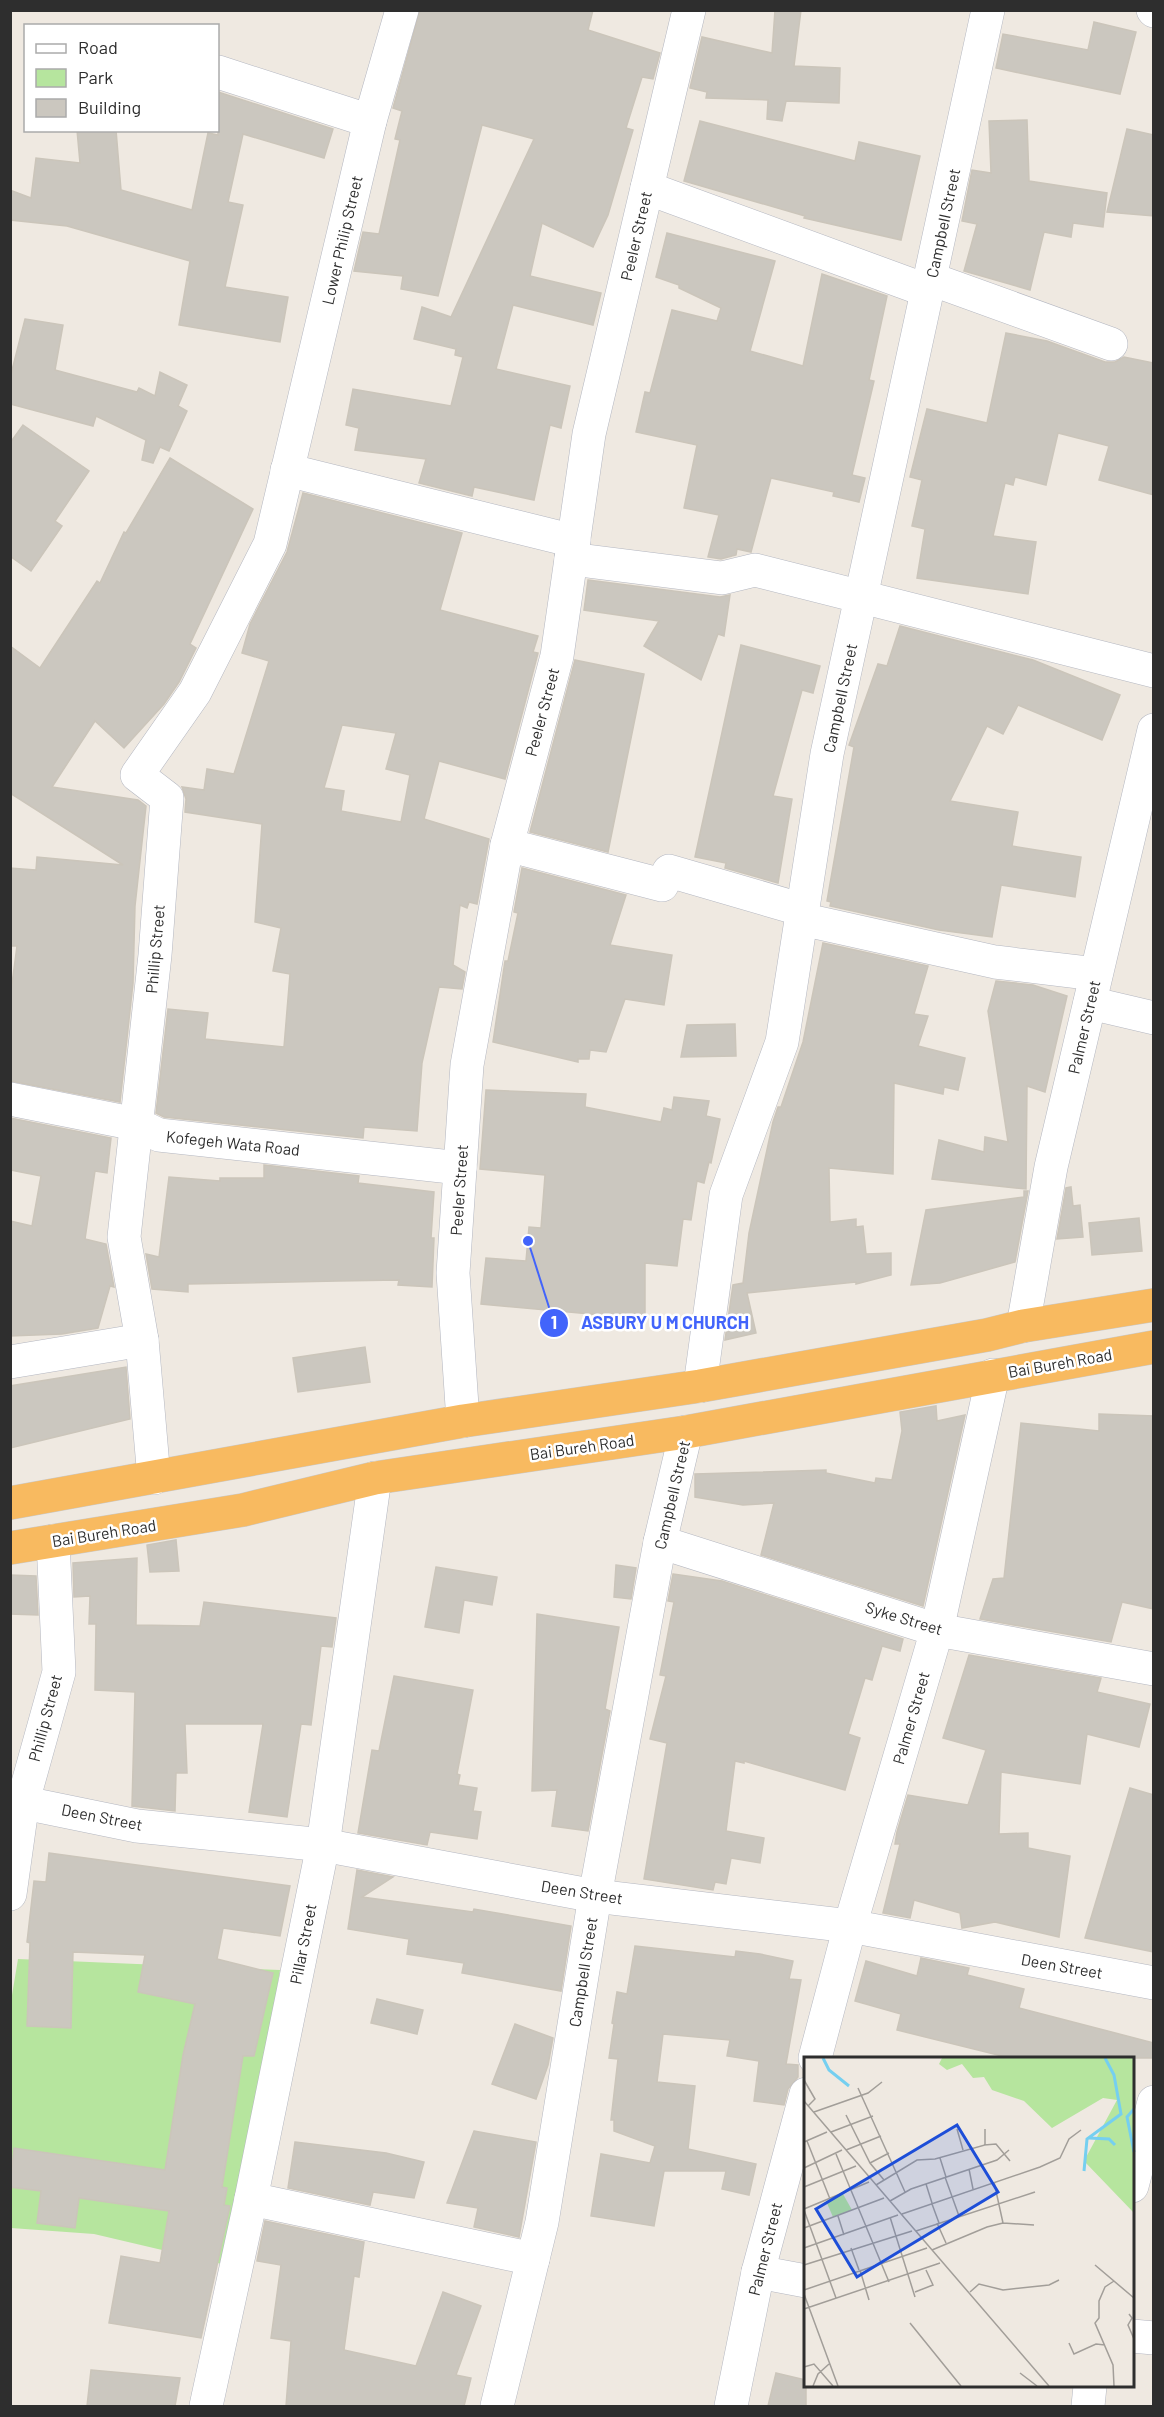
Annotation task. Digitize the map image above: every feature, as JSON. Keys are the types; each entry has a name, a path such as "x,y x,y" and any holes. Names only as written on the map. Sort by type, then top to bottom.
{"highway":[{"path":"10,1503 463,1421 700,1386 987,1335 1023,1326 1154,1305"},
{"name":"Bai Bureh Road","path":"10,1548 243,1510 375,1478 686,1432 1154,1347"}],"street":[{"name":"Lower Philip Street","path":"287,470 370,121 402,10"},
{"name":"Peeler Street","path":"463,1421 453,1273 467,1065 507,845 557,656 589,434 689,10"},
{"name":"Campbell Street","path":"700,1386 726,1195 782,1042 827,754 988,10"},
{"path":"219,72 370,121"},
{"path":"647,188 929,285 1111,344"},
{"path":"287,470 572,550 722,578 755,570 861,599 1154,671"},
{"name":"Phillip Street","path":"154,1478 142,1340 124,1237 155,955 167,798 137,776 195,692 270,544 287,470"},
{"name":"Palmer Street","path":"1023,1326 1051,1167 1154,730"},
{"path":"507,845 663,885 669,871 802,915 1093,988 1154,1017"},
{"name":"Kofegeh Wata Road","path":"10,1099 136,1124 159,1135 460,1168"},
{"path":"10,1362 142,1340"},
{"name":"Palmer Street","path":"815,2057 850,1926 937,1629 993,1375"},
{"name":"Campbell Street","path":"497,2406 542,2222 595,1896 660,1542 686,1432"},
{"name":"Pillar Street","path":"206,2406 323,1845 375,1478"},
{"name":"Phillip Street","path":"10,1894 17,1800 58,1672 53,1541"},
{"name":"Syke Street","path":"660,1542 937,1629 1154,1669"},
{"name":"Deen Street","path":"17,1800 137,1826 323,1845 595,1896 850,1926 1154,1983"},
{"name":"Palmer Street","path":"731,2406 758,2272 804,2101"},
{"path":"1134,2178 1154,2102"},
{"path":"251,2199 533,2259"},
{"path":"758,2272 804,2282"},
{"path":"1134,2336 1154,2338"},
{"path":"1088,2406 1090,2387"}],"green space":[{"path":"18,1959 280,1970 260,2096 226,2265 94,2234 11,2228 10,2007"}],"building":[{"path":"420,10 593,10 588,30 660,53 653,79 642,77 626,128 633,130 608,215 593,247 542,223 530,276 601,293 593,325 513,305 496,369 570,386 561,428 550,425 534,500 474,487 472,496 419,483 426,459 355,450 359,428 346,425 353,389 451,406 463,357 455,355 456,349 414,339 422,307 451,317 534,139 482,125 438,296 401,289 403,276 354,271 363,232 379,234 400,140 395,139 402,111 393,108"},
{"path":"775,10 801,10 794,66 840,68 839,103 786,101 782,121 767,119 768,100 706,98 707,92 690,88 702,37 772,53"},
{"path":"1094,22 1136,32 1120,94 996,68 1003,34 1088,50"},
{"path":"219,92 333,129 324,158 243,134 228,202 243,205 225,287 288,297 280,342 179,325 190,261 67,226 10,220 10,190 31,198 36,158 80,163 77,132 116,132 121,190 192,210 208,133 218,135"},
{"path":"1027,120 1029,181 1107,193 1103,227 1073,223 1071,237 1044,232 1030,290 964,271 977,224 962,221 972,170 991,173 989,121"},
{"path":"700,121 855,161 859,142 920,156 901,240 804,218 805,216 684,181"},
{"path":"1127,129 1154,135 1154,216 1107,212"},
{"path":"667,233 775,261 750,351 803,366 822,274 887,296 869,380 874,381 852,475 865,478 859,502 833,496 834,492 771,478 751,552 737,549 736,555 721,559 708,557 719,515 684,508 697,445 636,432 645,392 650,393 672,310 717,321 721,308 679,288 679,285 656,277"},
{"path":"25,319 63,325 55,370 137,392 139,388 155,396 160,372 187,385 178,406 187,411 169,451 160,447 153,463 142,460 146,440 96,416 93,426 10,404 10,378"},
{"path":"1006,333 1047,341 1105,362 1115,362 1124,357 1154,363 1154,495 1099,480 1109,446 1058,433 1046,485 1015,477 1013,485 1005,483 993,536 1036,542 1028,594 917,578 925,529 912,526 922,480 910,477 927,409 987,423"},
{"path":"23,425 89,471 55,521 62,526 31,571 10,556 10,443"},
{"path":"170,458 253,509 190,644 196,648 179,682 164,704 124,748 95,721 52,787 138,800 146,806 135,906 133,983 120,1102 10,1081 10,999 17,946 10,946 10,868 36,870 37,857 123,865 10,793 10,646 40,668 97,581 100,583 124,532 126,533"},
{"path":"303,493 462,533 440,610 538,636 533,652 538,653 505,779 439,761 424,819 489,839 477,904 469,902 467,908 460,905 453,965 465,972 462,989 439,987 422,1063 417,1131 364,1127 363,1138 164,1117 156,1113 168,1009 208,1013 205,1039 284,1047 290,974 273,971 281,928 255,922 262,824 185,812 186,799 182,787 204,790 207,769 234,774 269,661 242,653 250,624 287,552","holes":["342,725 396,733 386,769 410,775 401,822 341,811 344,791 324,788"]},
{"path":"588,580 720,597 730,595 724,636 718,634 701,680 644,646 659,621 584,610"},
{"path":"900,626 1033,660 1120,695 1102,740 1018,705 1003,734 987,726 950,801 1018,812 1012,846 1081,857 1075,897 1001,885 992,937 939,930 830,906 831,902 827,901 854,747 849,745 878,664 887,666"},
{"path":"741,645 820,666 813,693 802,690 773,796 792,799 778,883 725,868 726,863 695,857"},
{"path":"575,660 644,674 608,852 530,832"},
{"path":"522,868 626,895 610,945 672,955 664,1005 625,999 606,1052 590,1050 589,1059 578,1059 578,1062 493,1042 505,961 508,961 518,913 514,912"},
{"path":"823,943 928,966 914,1014 928,1016 918,1046 965,1058 958,1090 944,1087 943,1094 894,1083 893,1174 829,1168 830,1222 856,1219 856,1227 863,1226 866,1254 891,1253 891,1275 856,1284 856,1282 747,1293 756,1333 725,1340 733,1285 743,1283 749,1233 773,1122 778,1107 781,1107 803,1042"},
{"path":"996,981 1033,985 1067,996 1045,1092 1027,1086 1026,1189 932,1179 939,1140 984,1152 985,1137 1008,1142 988,1011"},
{"path":"735,1024 736,1056 681,1057 687,1025"},
{"path":"486,1090 586,1094 585,1107 661,1122 664,1108 672,1110 674,1097 709,1101 706,1116 720,1119 711,1163 709,1162 704,1183 697,1181 691,1220 683,1219 677,1266 645,1263 645,1319 481,1304 486,1258 526,1261 529,1227 541,1228 545,1175 480,1169"},
{"path":"10,1118 111,1138 107,1173 95,1171 85,1239 106,1244 114,1287 110,1286 98,1328 62,1334 10,1336 10,1221 32,1226 41,1176 10,1170"},
{"path":"264,1165 359,1176 358,1183 434,1192 431,1238 434,1238 432,1287 398,1285 399,1280 188,1284 188,1292 152,1289 146,1254 159,1257 169,1177 220,1181 220,1178 264,1178"},
{"path":"1071,1187 1073,1206 1080,1205 1083,1237 1057,1239 1066,1188"},
{"path":"1024,1191 1028,1191 1015,1262 940,1283 911,1285 926,1210 1024,1197"},
{"path":"1139,1218 1142,1251 1092,1255 1089,1223"},
{"path":"365,1347 370,1382 298,1392 293,1358"},
{"path":"126,1367 130,1419 10,1448 10,1386"},
{"path":"936,1406 937,1421 965,1415 923,1606 761,1555 774,1503 743,1505 695,1497 695,1474 826,1470 826,1473 875,1483 876,1478 892,1480 902,1431 900,1412"},
{"path":"1099,1414 1154,1416 1154,1609 1122,1602 1111,1642 980,1619 993,1579 1004,1578 1021,1423 1099,1431"},
{"path":"176,1540 179,1571 150,1572 147,1545"},
{"path":"137,1558 136,1625 200,1626 204,1602 336,1618 332,1647 321,1646 311,1725 301,1724 287,1817 249,1812 263,1724 185,1724 187,1773 176,1773 175,1811 132,1806 135,1692 95,1690 96,1624 89,1624 90,1596 74,1597 73,1563"},
{"path":"616,1565 636,1568 631,1599 614,1597"},
{"path":"436,1567 497,1577 492,1605 464,1600 459,1633 425,1627"},
{"path":"673,1574 722,1581 903,1639 900,1651 882,1646 872,1680 865,1678 848,1734 860,1738 845,1790 744,1761 744,1763 735,1761 726,1831 764,1838 760,1863 731,1858 726,1884 715,1882 713,1890 644,1879 667,1743 650,1739 666,1676 660,1675 674,1602 668,1601"},
{"path":"10,1575 36,1576 38,1615 10,1614"},
{"path":"537,1614 619,1627 605,1709 610,1711 588,1831 552,1826 557,1790 532,1791"},
{"path":"969,1655 1101,1678 1097,1692 1150,1704 1139,1747 1087,1734 1080,1784 1001,1772 999,1834 1028,1833 1028,1848 1070,1856 1059,1937 995,1922 962,1928 960,1913 914,1900 910,1918 883,1913 900,1844 895,1844 897,1832 908,1795 968,1805 986,1750 943,1738"},
{"path":"394,1676 473,1690 457,1774 460,1775 458,1785 477,1788 473,1811 481,1812 477,1839 430,1832 427,1845 358,1833 372,1750 379,1751"},
{"path":"1130,1788 1154,1795 1154,1952 1085,1938"},
{"path":"49,1853 290,1886 280,1936 223,1928 217,1959 273,1973 254,2056 243,2056 222,2187 227,2188 224,2205 230,2206 201,2338 109,2323 121,2256 160,2263 169,2211 79,2198 75,2228 37,2223 41,2191 10,2187 14,2148 165,2170 183,2055 195,2004 138,1992 145,1955 73,1952 71,2028 27,2026 30,1943 27,1942 34,1881 46,1882"},
{"path":"357,1870 393,1877 362,1897 473,1912 474,1909 571,1926 561,1991 462,1973 464,1963 407,1954 409,1939 348,1929"},
{"path":"635,1946 735,1957 736,1951 760,1954 793,1961 789,1979 801,1980 786,2064 798,2065 798,2077 788,2089 784,2105 754,2101 759,2061 727,2056 730,2040 663,2034 657,2082 695,2086 688,2149 756,2164 749,2195 722,2189 726,2171 664,2171 654,2226 591,2216 601,2154 650,2163 655,2146 614,2131 614,2120 611,2120 618,2059 609,2058 614,2024 612,2023 617,1992 627,1994"},
{"path":"921,1958 969,1968 967,1975 1024,1989 1019,2008 1154,2043 1154,2058 1006,2057 897,2030 901,2014 855,2001 866,1961 917,1976"},
{"path":"377,1999 423,2010 417,2034 371,2023"},
{"path":"515,2024 553,2038 548,2065 536,2099 492,2084"},
{"path":"474,2131 536,2142 519,2237 474,2227 478,2208 447,2203"},
{"path":"295,2142 386,2153 424,2162 414,2198 373,2192 370,2205 288,2188"},
{"path":"265,2221 364,2242 359,2277 354,2276 344,2350 416,2366 443,2292 481,2306 456,2375 471,2378 464,2406 286,2406 291,2341 271,2338 281,2265 257,2261"},
{"path":"91,2370 180,2378 175,2406 87,2406"},
{"path":"776,2373 804,2380 806,2406 768,2406"}],"place":[{"name":"ASBURY U M CHURCH","path":"528,1241"}]}
